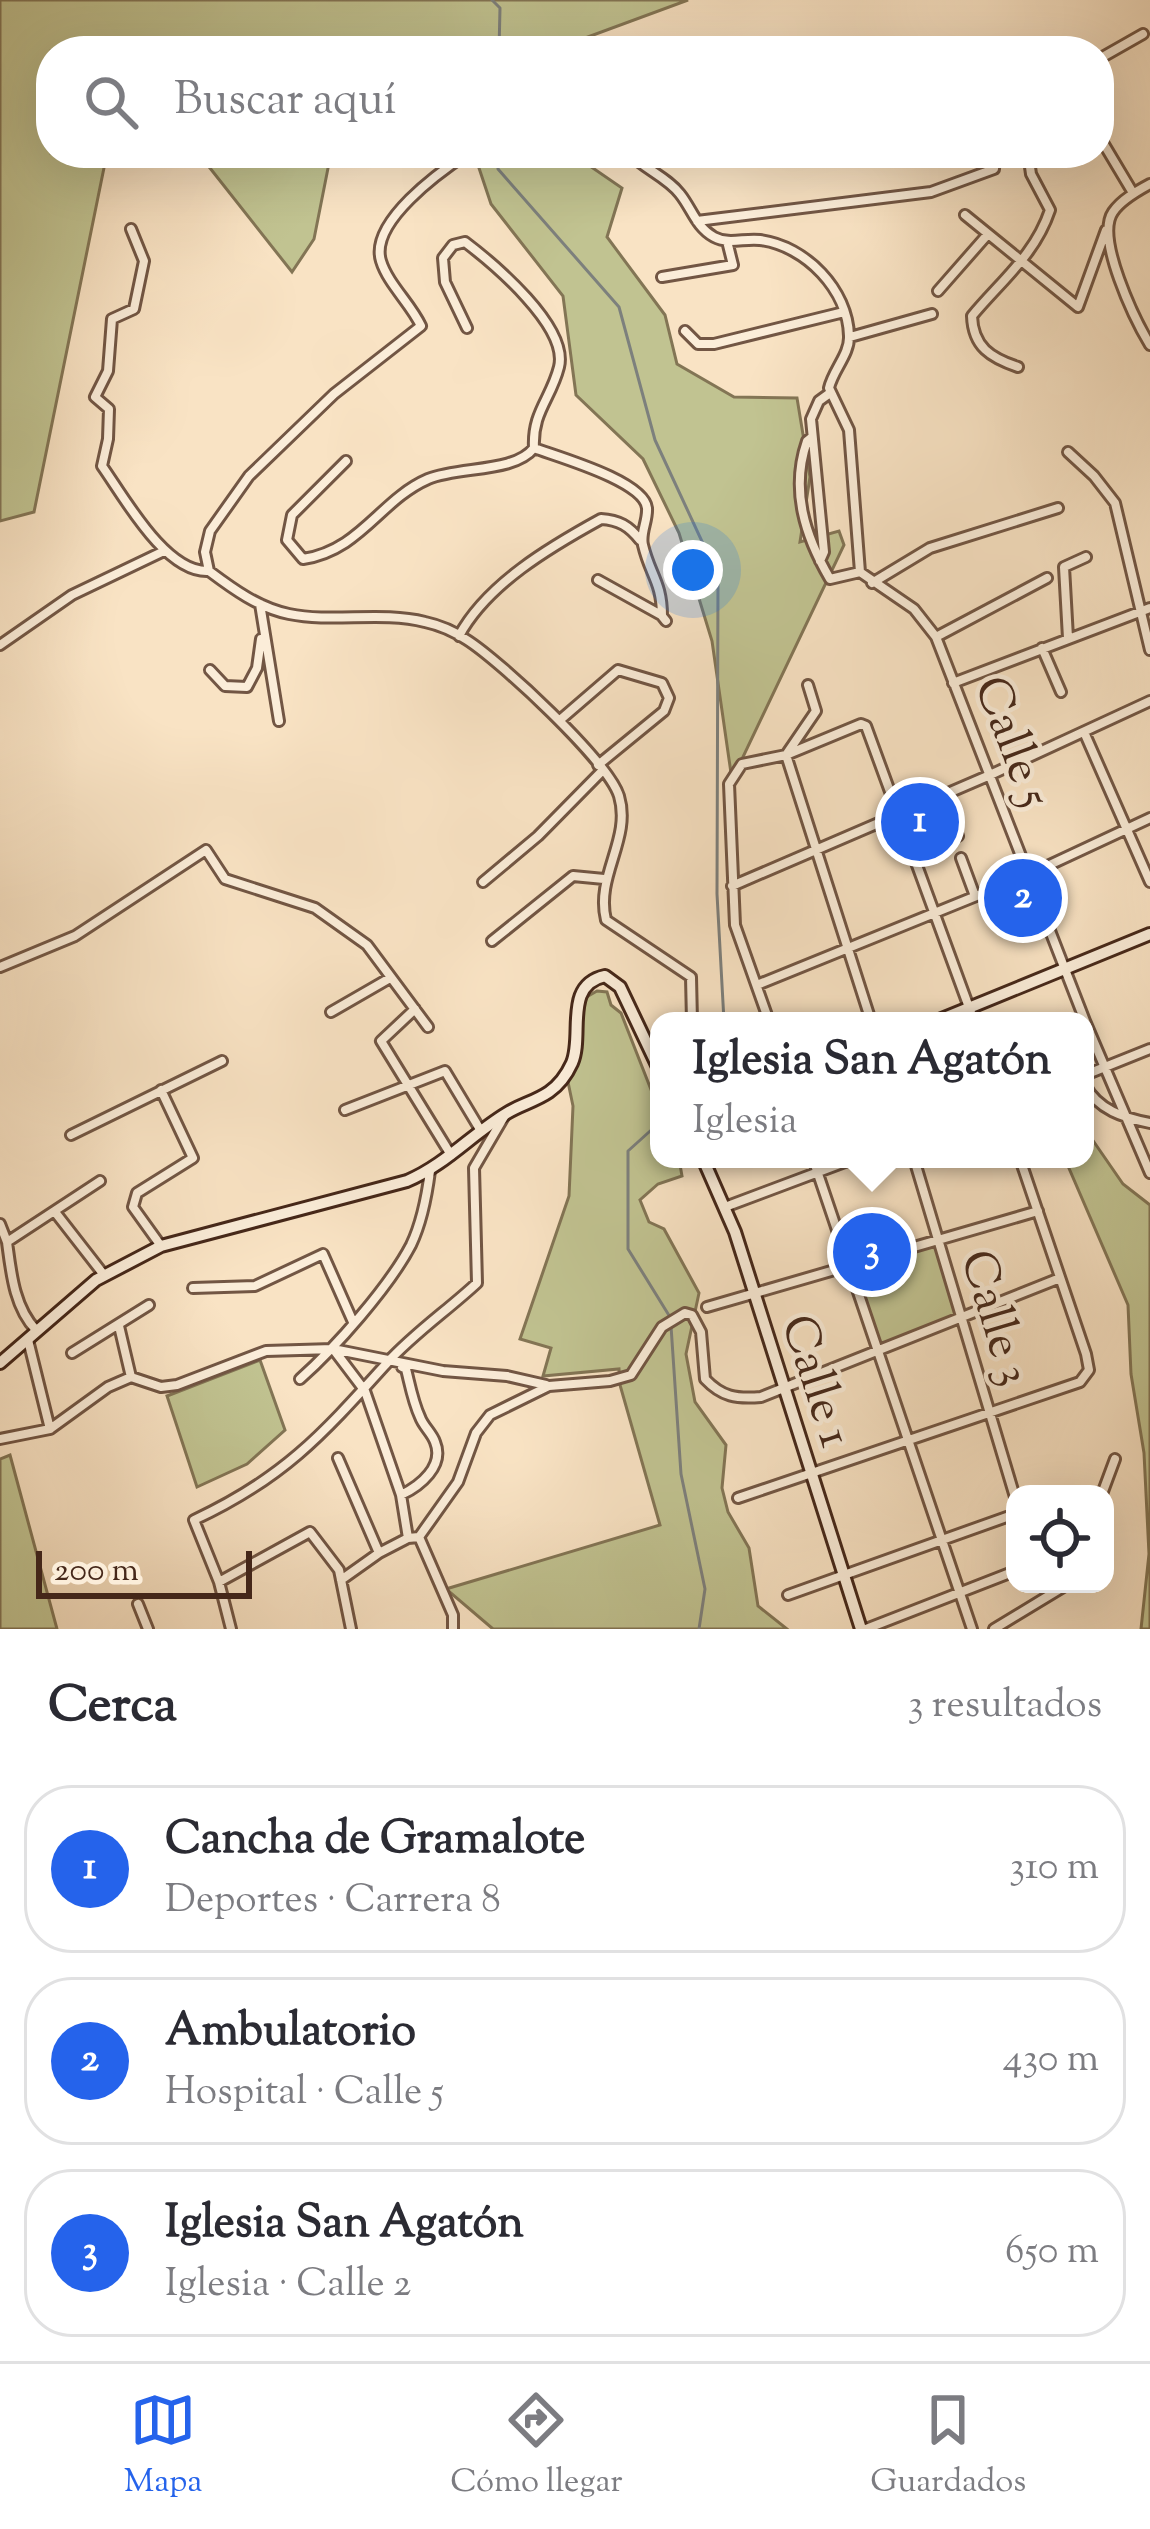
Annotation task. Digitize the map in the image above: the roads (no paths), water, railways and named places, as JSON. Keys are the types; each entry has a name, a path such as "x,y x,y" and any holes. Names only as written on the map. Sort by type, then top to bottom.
{"main road":[{"path":"978,1012 1150,934"},
{"path":"0,1363 6,1353 104,1275 161,1246 430,1171 506,1114 550,1092 571,1066 577,1050 580,997 595,978 605,976 620,986 650,1050"},
{"name":"Calle 1","path":"708,1168 725,1207 863,1628"}],"street":[{"path":"1114,50 1143,34"},
{"path":"1114,161 1133,193"},
{"path":"208,572 205,552 210,531 249,476 334,394 421,326 381,262 382,241 416,191 447,168"},
{"path":"649,168 676,189 695,221 711,236 727,241 761,240 801,257 837,290 850,337 831,379 830,393 814,410 812,437 824,552 820,561"},
{"path":"695,221 931,192 994,168"},
{"path":"1018,367 984,351 972,334 972,316 1036,243 1050,210 1030,168"},
{"path":"965,215 1078,307 1112,213 1150,184"},
{"path":"131,229 144,261 134,309 112,319 109,371 95,397 109,409 102,466 164,551 200,572 288,614 423,621 459,636 560,720 618,792 622,818 601,899 606,920 691,977 692,1012"},
{"path":"1106,230 1124,291 1150,344"},
{"path":"938,291 988,234"},
{"path":"662,277 733,265 727,241"},
{"path":"346,461 292,515 287,540 304,559 348,544 423,481 519,460 534,448 538,410 560,365 560,347 542,316 465,242 453,245 443,258 445,282 467,328"},
{"path":"685,331 698,344 715,344 844,312"},
{"path":"850,337 932,314"},
{"path":"812,437 801,460 800,494 808,536 832,579 860,572 849,430 830,393"},
{"path":"534,448 614,478 640,495 647,507 641,541"},
{"path":"1068,452 1115,503 1150,650"},
{"path":"871,581 930,548 1058,508"},
{"path":"459,636 471,614 496,588 601,519 631,528 641,541 662,590 664,618 598,580"},
{"path":"0,646 72,595 164,551"},
{"path":"1068,638 1064,567 1086,557"},
{"name":"Calle 5","path":"860,572 914,609 936,638 1081,1012"},
{"path":"936,638 1047,578"},
{"path":"260,604 279,721"},
{"path":"953,683 1150,608"},
{"path":"210,670 225,686 247,687 260,657 263,626"},
{"path":"1042,649 1061,692"},
{"path":"483,882 538,836 600,767 664,710 669,698 662,683 618,670 560,720"},
{"path":"786,755 816,711 808,685"},
{"path":"732,886 990,776 1150,700"},
{"path":"766,1012 735,925 729,784 742,764 786,755 860,724 866,726 900,814 932,915 971,1012"},
{"path":"1084,732 1150,882"},
{"path":"786,755 868,1012"},
{"path":"941,796 958,836"},
{"path":"757,986 1028,875 1150,818"},
{"path":"0,968 75,936 206,850 225,879 315,908 367,945 428,1027"},
{"path":"961,858 975,896"},
{"path":"492,941 573,876 604,879"},
{"path":"331,1012 390,978"},
{"path":"415,1009 381,1041 451,1155"},
{"name":"Calle 5","path":"1094,1044 1150,1174"},
{"path":"1094,1072 1150,1049"},
{"path":"71,1135 222,1061"},
{"path":"345,1110 445,1071 481,1132"},
{"path":"161,1090 193,1158 137,1193 133,1201 161,1246"},
{"path":"1094,1097 1124,1118 1150,1123"},
{"path":"231,1629 219,1582 194,1520 242,1498 273,1477 340,1418 388,1361 477,1283 474,1168 506,1114"},
{"path":"816,1168 972,1629"},
{"path":"725,1207 828,1168"},
{"name":"Calle 3","path":"916,1168 1011,1485"},
{"path":"738,1498 1080,1382 1089,1370 1086,1354 1023,1168"},
{"path":"300,1379 334,1349 411,1245 430,1171"},
{"path":"7,1242 100,1181"},
{"path":"707,1307 1038,1211"},
{"path":"56,1212 104,1275"},
{"path":"0,1224 11,1279 32,1334 50,1429"},
{"path":"194,1288 255,1286 323,1254 353,1322"},
{"path":"0,1439 50,1429 108,1387 131,1377 161,1387 177,1385 266,1351 334,1349 477,1376 524,1378 548,1386 610,1382 631,1375 662,1327 685,1313 692,1315 701,1332 705,1379 720,1394 761,1397 1060,1278"},
{"path":"72,1353 149,1306"},
{"path":"119,1325 131,1377"},
{"path":"334,1349 365,1390 414,1538 453,1615 453,1629"},
{"path":"388,1361 406,1369 422,1423 437,1450 430,1472 416,1489 401,1495"},
{"path":"341,1580 379,1553 414,1538 458,1482 476,1433 490,1415 548,1386"},
{"path":"338,1458 379,1553"},
{"path":"1105,1485 1115,1459"},
{"path":"788,1595 1006,1517"},
{"path":"219,1582 310,1532 338,1570 351,1629"},
{"path":"863,1628 1006,1574"},
{"path":"994,1629 1053,1593"},
{"path":"138,1604 148,1629"}],"waterway":[{"path":"492,0 500,8 499,36"},
{"path":"498,168 619,307 655,440 718,576 717,894 724,1012"},
{"path":"650,1131 628,1151 628,1249 670,1317"},
{"path":"671,1326 681,1474 705,1589 699,1629"}],"place":[{"name":"Cancha de Gramalote","path":"920,822"},
{"name":"Ambulatorio","path":"1023,898"},
{"name":"Iglesia San Agatón","path":"872,1252"}]}
